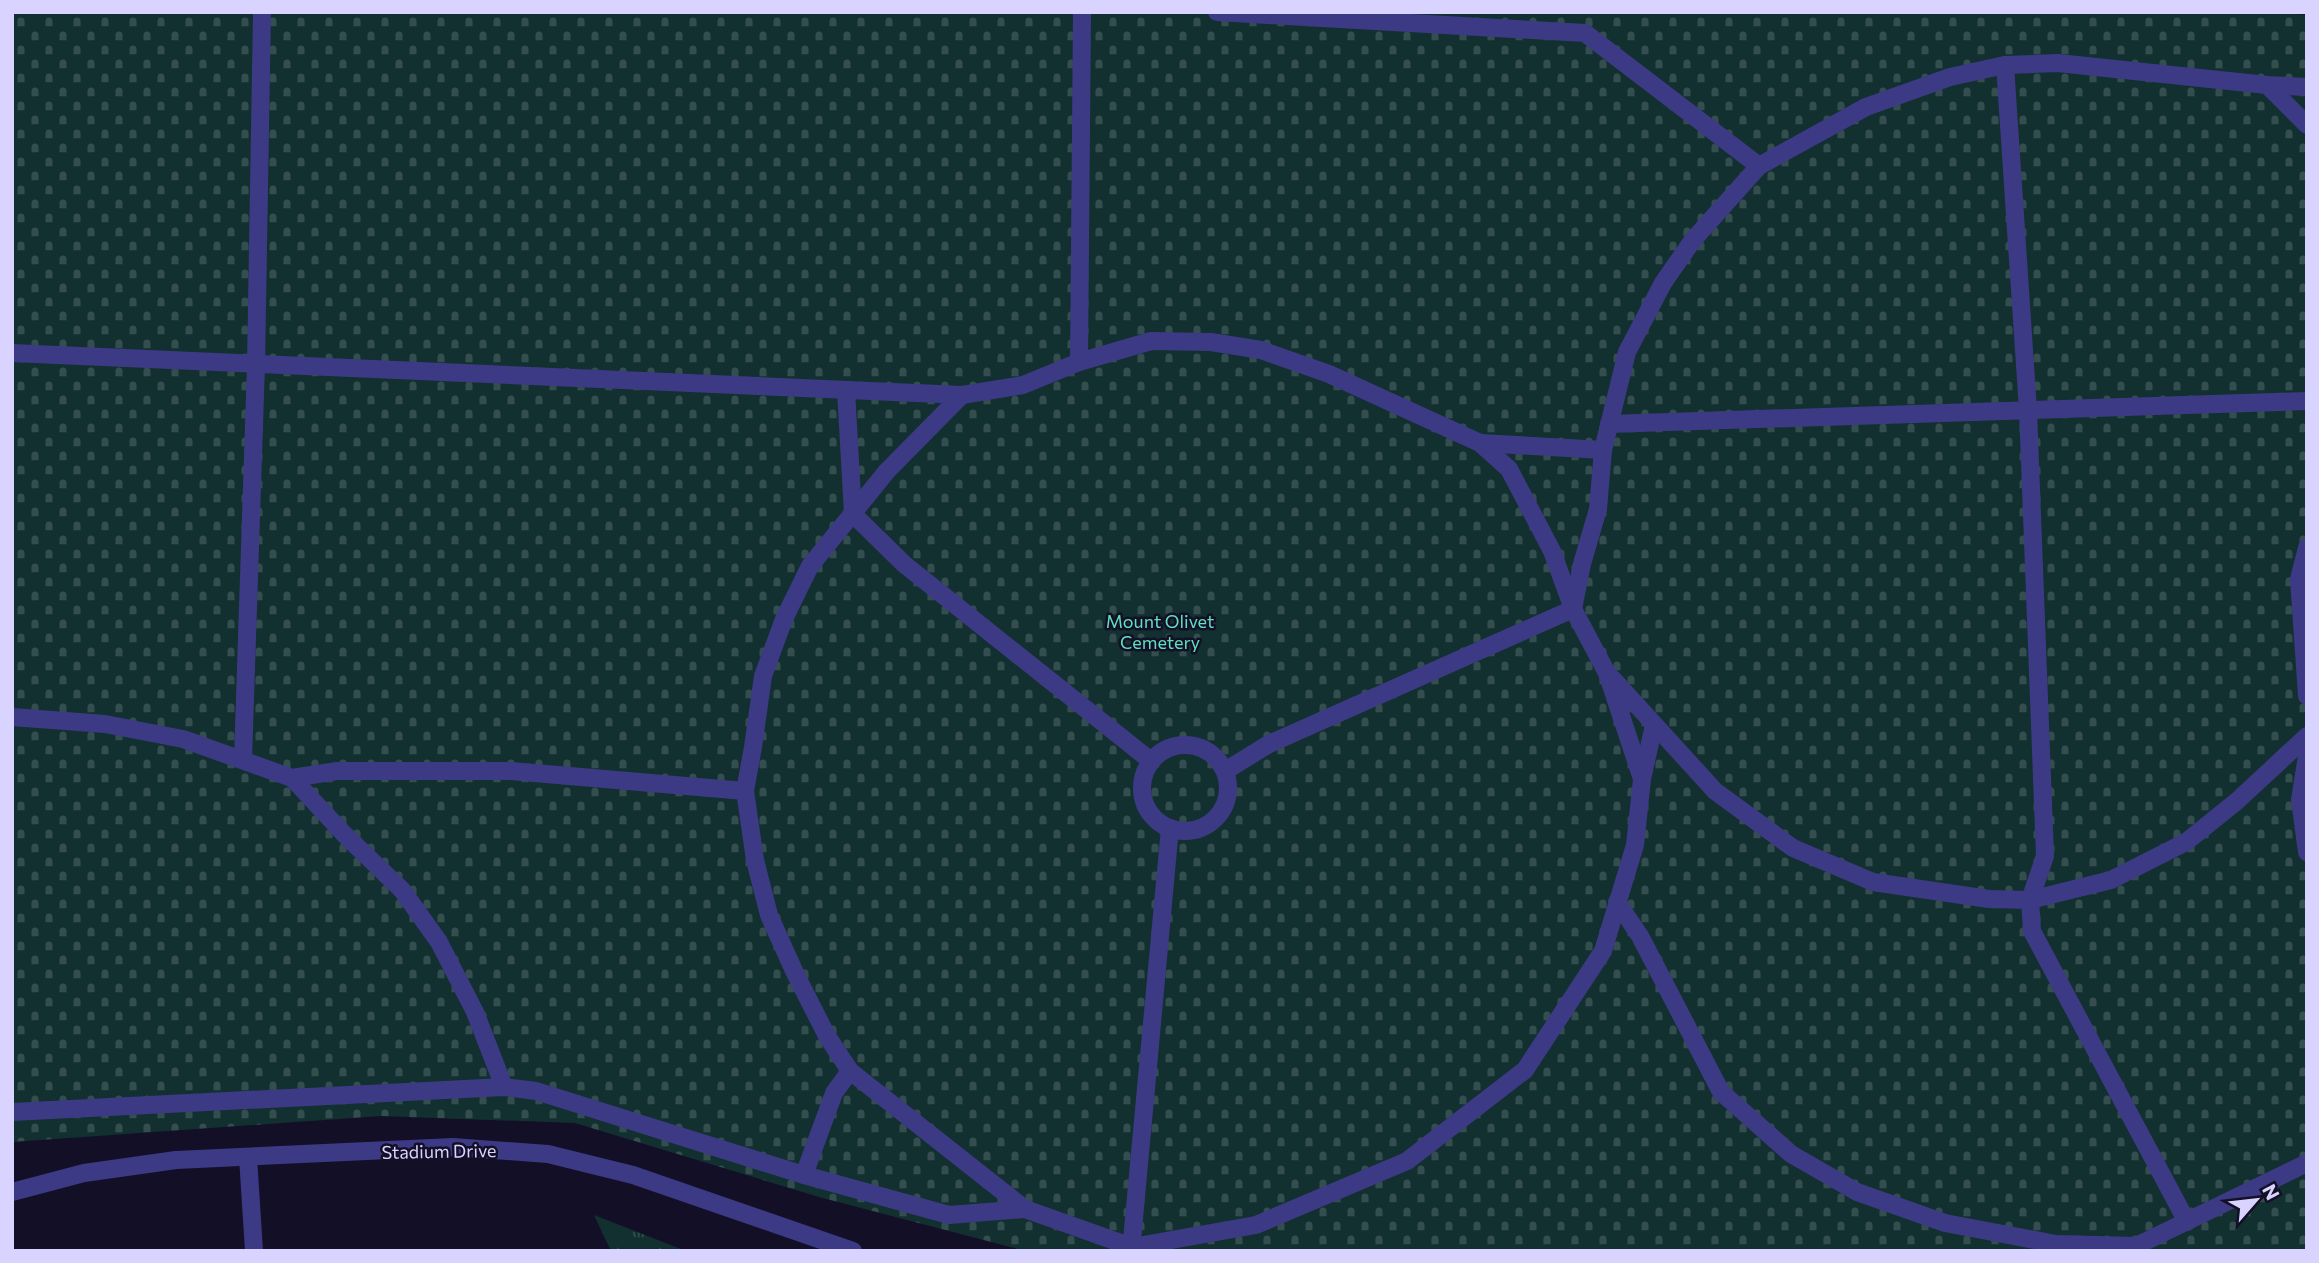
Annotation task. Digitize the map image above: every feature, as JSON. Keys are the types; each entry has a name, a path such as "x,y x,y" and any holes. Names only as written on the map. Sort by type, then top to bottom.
{"street":[{"path":"243,759 256,365 262,12"},
{"path":"1079,362 1082,12"},
{"path":"1217,12 1585,33 1759,166"},
{"path":"1573,608 1598,509 1603,450 1627,352 1662,283 1693,240 1759,166 1866,107 1950,77 2005,65 2058,63 2307,87"},
{"path":"2005,65 2028,410 2045,856 2030,900 2032,931 2187,1222"},
{"path":"2267,85 2307,125"},
{"path":"12,353 962,395 1023,385 1079,362 1151,341 1212,342 1261,350 1329,374 1479,443 1509,469 1552,551 1573,608 1607,673 1642,779"},
{"path":"846,390 853,514 904,564 1151,761"},
{"path":"962,395 887,471 810,566 784,619 763,676 745,791 755,860 769,915 827,1036 850,1071 1025,1209 1134,1250 1256,1225 1407,1161 1525,1070 1603,951 1635,845 1642,779 1654,725"},
{"path":"1609,424 2307,401"},
{"path":"1479,443 1603,450"},
{"path":"2307,548 2299,579 2307,696"},
{"path":"1221,765 1573,608"},
{"path":"1607,673 1715,791 1793,848 1873,882 1989,899 2030,900 2111,880 2186,842 2237,802 2307,736"},
{"path":"12,717 105,724 183,739 292,778 344,834 402,890 439,942 475,1012 504,1087"},
{"path":"1176,745 1191,745 1205,749 1221,765 1228,788 1225,804 1216,818 1203,827 1186,831 1170,828 1151,814 1142,792 1143,775 1151,761 1162,751 1176,745"},
{"path":"2307,757 2300,800 2307,852"},
{"path":"292,778 337,771 511,771 745,791"},
{"path":"1134,1250 1170,828"},
{"path":"1617,902 1640,936 1721,1092 1791,1154 1857,1192 1945,1223 2056,1244 2136,1248 2307,1163"},
{"path":"804,1175 834,1093 850,1071"},
{"path":"12,1112 504,1087 536,1091 804,1175 949,1214 1025,1209"},
{"name":"Stadium Drive","path":"12,1192 84,1173 176,1160 453,1147 548,1154 633,1175 853,1251"},
{"path":"248,1157 254,1251"}],"green space":[{"name":"Mount Olivet Cemetery","path":"12,12 2272,12 2307,15 2307,1251 1026,1251 819,1197 575,1123 381,1116 12,1142"},
{"path":"594,1215 686,1251 611,1251"}]}
